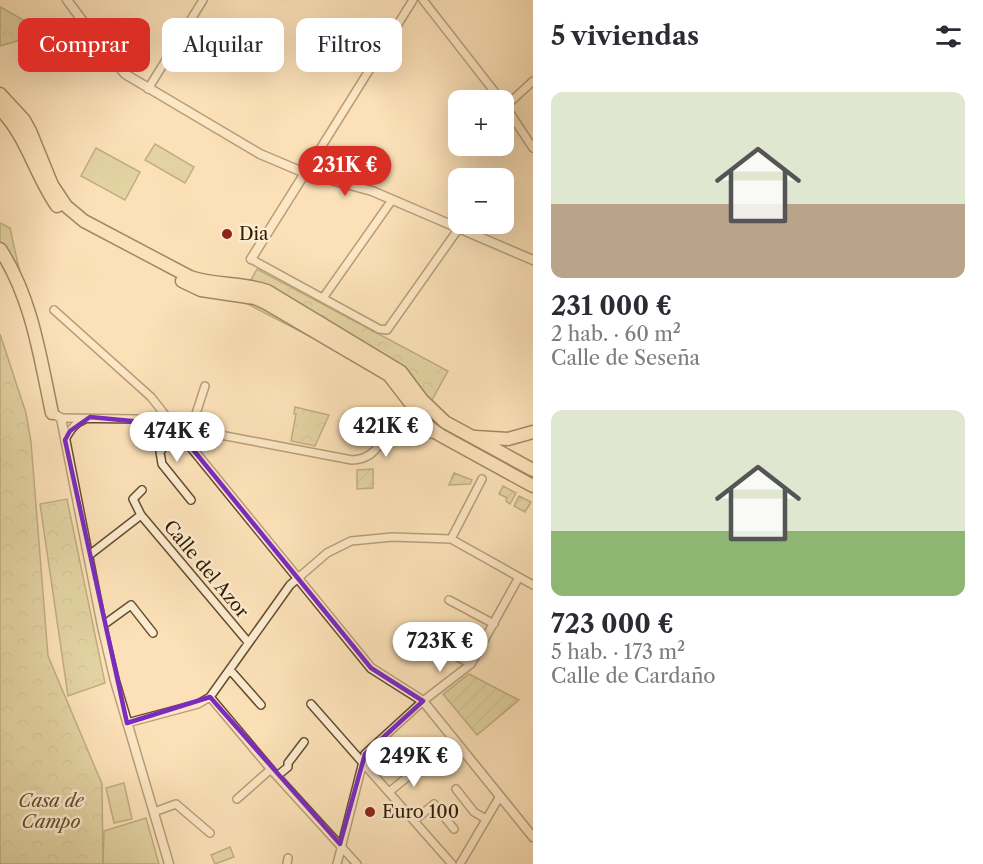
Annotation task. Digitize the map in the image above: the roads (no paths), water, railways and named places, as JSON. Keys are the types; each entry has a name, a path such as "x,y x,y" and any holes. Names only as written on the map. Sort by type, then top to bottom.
{"highway":[{"path":"0,94 19,114 30,131 44,167 59,196 66,206 84,221 190,277 206,282 252,286 267,291 401,372 431,411 445,422 533,470"},
{"path":"0,109 19,134 45,189 60,211 76,225 201,290 247,297 267,303 376,366 396,383 429,427 440,435 533,486"},
{"path":"0,249 23,294 56,416"},
{"path":"468,436 508,439 533,432"}],"street":[{"path":"67,0 125,74 148,89 260,154 305,173 372,191 448,223"},
{"path":"148,89 203,0"},
{"path":"413,0 251,259 379,328 387,330 455,234"},
{"path":"423,0 494,90"},
{"path":"514,95 533,81"},
{"path":"514,119 533,148"},
{"path":"323,298 392,200"},
{"path":"473,234 533,260"},
{"path":"54,310 151,397 371,668 423,701 533,837"},
{"path":"191,500 162,464 160,452 180,434 191,429 205,386"},
{"path":"169,864 127,723 102,626 66,444 56,416 136,419 359,459 372,454 393,433 405,430 440,435"},
{"path":"66,444 70,430 79,422 90,417"},
{"path":"452,539 482,479"},
{"name":"Calle del Azor","path":"142,490 133,499 141,515 248,642"},
{"name":"Calle del Azor","path":"88,556 141,515"},
{"path":"127,723 198,704 210,697 231,671 248,642 290,585 327,553 351,541 392,537 452,539 533,585"},
{"path":"337,864 340,844 365,754 423,701 471,664 519,578"},
{"path":"449,600 494,624"},
{"path":"102,626 131,605 153,633"},
{"path":"419,636 471,664"},
{"path":"231,671 261,705"},
{"path":"210,697 277,776 357,864"},
{"path":"311,704 452,864"},
{"path":"277,776 288,767 304,742"},
{"path":"389,792 422,765"},
{"path":"237,799 271,769"},
{"path":"456,789 474,812 486,819"},
{"path":"460,864 500,796"},
{"path":"154,812 176,804 210,832"},
{"path":"414,821 434,804 454,829"}],"place":[{"name":"Dia","path":"227,234"},
{"name":"Euro 100","path":"370,812"}],"park label":[{"name":"Casa de Campo","path":"51,811"}]}
